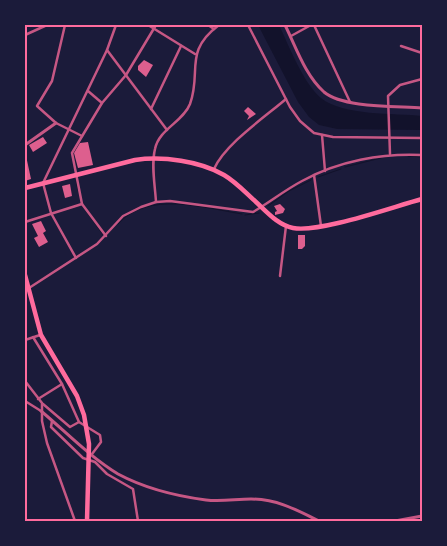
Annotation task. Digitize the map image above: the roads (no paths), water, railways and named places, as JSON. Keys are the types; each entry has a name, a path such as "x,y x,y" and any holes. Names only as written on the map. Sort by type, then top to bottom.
{"highway":[{"path":"25,188 154,158 214,170 233,181 286,226 306,229 321,227 422,199"},
{"path":"25,275 27,290 41,335 77,396 84,415 89,444 87,521"}],"street":[{"path":"25,35 47,25"},
{"path":"65,25 52,80 37,106 56,123 82,136"},
{"path":"76,258 51,213 43,183 107,50 116,25"},
{"path":"148,25 195,54"},
{"path":"106,236 82,204 72,153 102,103 126,75 156,25"},
{"path":"208,25 214,29"},
{"path":"156,202 154,158 156,144 187,110 190,103 195,54 219,25"},
{"path":"248,25 260,44 286,99 307,128 322,136 388,135 422,138"},
{"path":"286,25 307,70 320,88 332,97 350,102 422,108"},
{"path":"291,36 312,25 350,102"},
{"path":"151,109 181,46"},
{"path":"401,46 422,53"},
{"path":"107,50 167,130"},
{"path":"390,154 388,96 396,88 422,79"},
{"path":"88,91 102,103"},
{"path":"214,170 238,140 286,99"},
{"path":"25,145 56,123"},
{"path":"322,136 325,171"},
{"path":"27,290 33,284 76,258 106,236 123,216 156,202 170,201 253,212 263,208 295,184 325,171 390,154 422,155"},
{"path":"314,175 321,227"},
{"path":"25,222 82,204"},
{"path":"280,276 286,226"},
{"path":"25,340 41,335"},
{"path":"33,337 62,384 79,422 100,435 101,442 92,454"},
{"path":"25,381 38,399 70,427 79,422"},
{"path":"38,399 62,384"},
{"path":"25,401 41,411 117,473 147,486 205,500 250,499 275,502 292,507 319,521"},
{"path":"42,403 41,411 48,443 75,521"},
{"path":"52,420 51,427 56,434 66,440 82,458 95,462 106,474 133,489 138,521"},
{"path":"395,521 422,516"}],"waterway":[{"path":"408,156 422,157"},
{"path":"345,167 381,158"},
{"path":"318,177 341,169"},
{"path":"268,206 289,191 311,180"},
{"path":"76,181 78,190"},
{"path":"118,224 130,214 145,207 160,204 194,206 242,214"},
{"path":"83,207 104,236"},
{"path":"245,215 259,213"}]}
